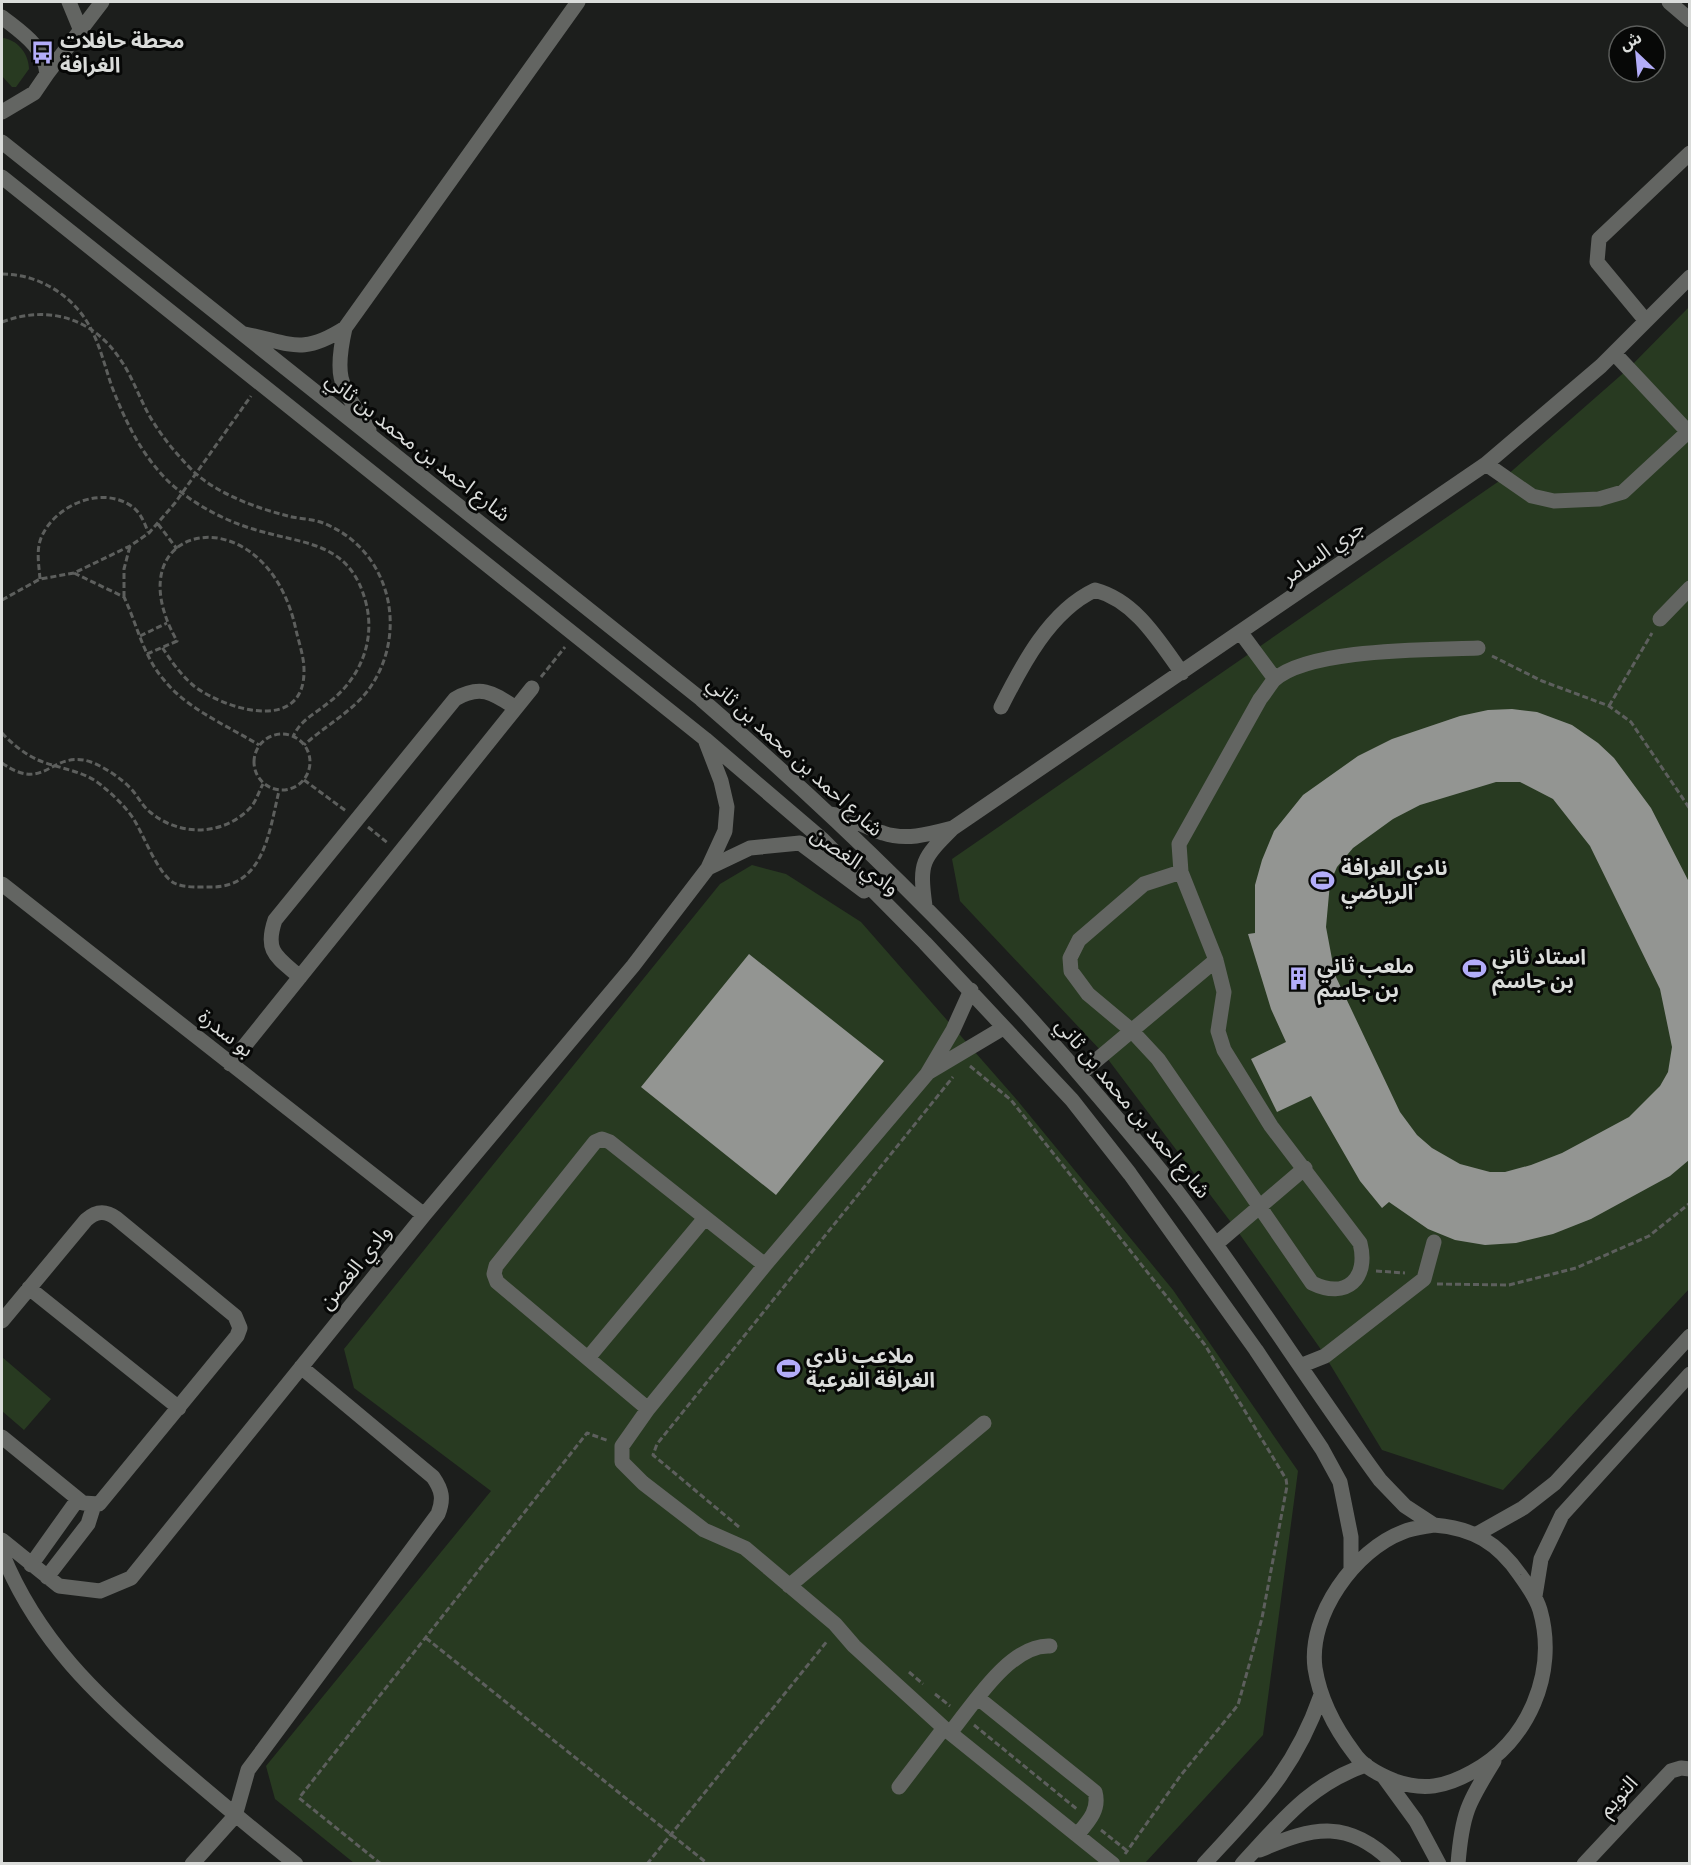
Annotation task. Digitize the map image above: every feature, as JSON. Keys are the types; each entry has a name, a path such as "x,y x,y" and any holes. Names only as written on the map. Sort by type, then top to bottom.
{"street":[{"path":"69,2 81,31"},
{"path":"2,112 34,93 102,2"},
{"path":"241,334 289,346 308,345 324,341 345,328 578,2"},
{"path":"1669,2 1689,20"},
{"path":"2,17 37,48 45,62 47,74"},
{"name":"شارع احمد بن محمد بن ثاني","path":"2,142 701,699 830,814 998,981 1080,1074 1181,1196 1380,1480 1405,1506 1434,1525"},
{"path":"1646,321 1597,262 1599,239 1689,153"},
{"name":"شارع احمد بن محمد بن ثاني","path":"2,177 705,739 823,840 971,990 1072,1100 1130,1174 1242,1331 1322,1449 1340,1482 1346,1499 1351,1537 1351,1568"},
{"name":"جري السامر","path":"924,906 921,878 924,861 953,828 1486,464 1614,353 1689,277"},
{"path":"345,328 338,364 340,381 375,440"},
{"path":"1486,464 1532,496 1554,501 1599,499 1623,492 1689,432 1614,353"},
{"path":"1660,619 1689,588"},
{"path":"1001,707 1045,631 1083,596 1095,590 1125,604 1152,632 1182,673"},
{"path":"1241,633 1275,679"},
{"path":"1181,872 1144,884 1078,940 1071,958 1071,971 1088,994 1131,1030 1158,1059 1312,1283 1326,1290 1340,1290 1351,1284 1362,1271 1364,1259 1360,1243 1305,1167 1271,1126 1224,1050 1218,1031 1224,992 1216,960 1181,872 1179,844 1260,699 1275,679 1300,667 1355,653 1478,648"},
{"path":"230,1064 532,688"},
{"path":"300,977 274,955 269,938 275,920 455,699 468,691 490,692 516,708"},
{"name":"وادي الغصن","path":"2,1540 59,1586 100,1591 131,1578 424,1215 633,966 708,868 725,831 727,807 721,780 705,739"},
{"name":"جري السامر","path":"830,814 843,815 895,836 919,835 953,828"},
{"name":"وادي الغصن","path":"708,868 750,848 800,843 907,925"},
{"name":"بو سدرة","path":"2,884 424,1215"},
{"path":"1080,1074 1216,960"},
{"path":"971,990 953,1030 927,1074 765,1265 648,1409 622,1446 622,1462 630,1473 704,1530 745,1548 846,1636 947,1730 1113,1863"},
{"path":"927,1074 1004,1028"},
{"path":"648,1409 497,1282 494,1274 496,1266 595,1142 602,1139 610,1142 765,1265"},
{"path":"1216,1244 1305,1167"},
{"path":"2,1321 91,1216 104,1212 116,1218 240,1323 237,1336 104,1501 94,1505 78,1499 2,1437"},
{"path":"588,1358 705,1218"},
{"path":"1300,1366 1325,1356 1424,1279 1434,1242"},
{"path":"29,1288 179,1408"},
{"path":"1477,1534 1523,1508 1555,1483 1689,1336"},
{"path":"192,1863 236,1816 248,1770 438,1514 442,1505 442,1494 433,1477 301,1367"},
{"path":"1535,1596 1541,1559 1562,1515 1689,1374"},
{"path":"789,1586 984,1423"},
{"path":"31,1565 78,1499"},
{"path":"47,1577 88,1524 94,1505"},
{"path":"1434,1525 1456,1527 1477,1534 1492,1543 1508,1558 1535,1596 1545,1638 1541,1677 1527,1720 1516,1738 1497,1756 1452,1783 1437,1787 1412,1787 1384,1777 1366,1766 1337,1731 1321,1695 1315,1665 1320,1626 1331,1598 1351,1568 1366,1554 1393,1537 1405,1531 1434,1525"},
{"path":"2,1553 47,1637 85,1683 236,1816 296,1863"},
{"path":"899,1787 1005,1667 1022,1654 1050,1646"},
{"path":"1204,1863 1280,1779 1308,1732 1321,1695"},
{"path":"978,1698 1095,1792 1096,1806 1090,1820 1077,1835"},
{"path":"1458,1863 1461,1827 1466,1808 1497,1756"},
{"path":"1247,1858 1323,1784 1343,1773 1366,1766"},
{"name":"التويم","path":"1584,1863 1671,1771 1689,1769"},
{"path":"1384,1777 1416,1821 1439,1863"},
{"path":"1247,1858 1297,1834 1322,1831 1350,1833 1377,1847 1394,1863"}],"path":[{"path":"2,274 18,274 39,280 80,311 91,328 121,360 162,437 195,473 238,499 274,513 322,522 358,545 376,566 387,588 392,617 387,655 379,675 368,692 304,745"},
{"path":"2,321 22,314 41,313 62,316 91,328 113,388 140,447 169,482 209,510 251,529 311,542 334,555 352,571 367,605 367,646 360,666 346,688 305,719 293,737"},
{"path":"2,600 40,579 75,573 130,546 149,533 183,492 259,384"},
{"path":"40,579 38,552 42,537 53,519 80,501 104,499 127,504 140,514 149,533"},
{"path":"158,524 177,549"},
{"path":"147,654 162,647 177,641 167,623 159,588 163,568 177,549 192,539 223,538 243,545 270,571 286,596 295,624 304,669 303,684 297,698 282,708 265,713 249,711 195,686 172,663 162,647"},
{"path":"130,546 124,569 124,597 147,654 164,680 183,699 259,745"},
{"path":"75,573 124,597"},
{"path":"1609,706 1660,619"},
{"path":"140,636 167,623"},
{"path":"532,688 574,636"},
{"path":"1478,648 1542,681 1609,706 1631,722 1689,809"},
{"path":"2,733 37,760 58,765 98,782 121,803 162,870 174,883 192,887 216,888 232,883 245,877 259,863 279,791"},
{"path":"273,735 293,737 304,745 310,763 304,780 288,790 279,791 263,784 254,770 255,753 259,745 273,735"},
{"path":"2,763 26,775 45,773 71,760 84,760 111,773 131,788 148,812 165,822 186,829 206,831 220,828 251,807 263,784"},
{"path":"2,772 6,766"},
{"path":"304,780 400,852"},
{"path":"1362,1271 1399,1271 1443,1286 1509,1285 1576,1268 1649,1236 1689,1203"},
{"path":"381,1863 299,1798 587,1433 622,1446"},
{"path":"647,1863 828,1640 837,1647 846,1636"},
{"path":"426,1638 670,1835 708,1863"},
{"path":"935,1694 1127,1851"}],"green space":[{"path":"2,38 17,44 27,58 29,69 16,87 12,87 2,76"},
{"name":"نادي الغرافة الرياضي","path":"1689,307 1689,1289 1503,1490 1382,1450 1322,1351 1236,1229 1104,1054 960,901 952,859 1505,477 1628,369"},
{"name":"ملاعب نادي الغرافة الفرعية","path":"752,865 786,874 861,922 1017,1100 1173,1290 1298,1471 1263,1735 1145,1863 354,1863 275,1799 266,1766 491,1491 354,1388 344,1349 720,884"},
{"path":"2,1357 51,1399 24,1430 2,1411"}],"building":[{"name":"ملعب ثاني بن جاسم","path":"1512,709 1537,712 1572,725 1598,743 1614,758 1651,808 1689,882 1689,1160 1670,1176 1591,1219 1553,1234 1516,1243 1485,1245 1455,1240 1428,1229 1389,1202 1382,1208 1360,1181 1311,1096 1277,1112 1251,1059 1286,1042 1271,1009 1248,934 1255,933 1255,885 1262,860 1274,831 1303,795 1358,756 1392,739 1460,716 1488,710","holes":["1496,782 1520,782 1553,799 1590,846 1660,989 1672,1047 1668,1072 1660,1086 1629,1117 1562,1153 1505,1172 1490,1172 1460,1164 1432,1148 1417,1135 1400,1112 1335,975 1326,927 1330,883 1337,867 1353,848 1393,819 1420,805"]},
{"path":"749,954 884,1061 776,1195 641,1087"}],"place":[{"name":"محطة حافلات الغرافة","path":"42,53"},
{"name":"نادي الغرافة الرياضي","path":"1323,880"},
{"name":"استاد ثاني بن جاسم","path":"1474,969"},
{"name":"ملعب ثاني بن جاسم","path":"1299,978"},
{"name":"ملاعب نادي الغرافة الفرعية","path":"788,1368"}]}
